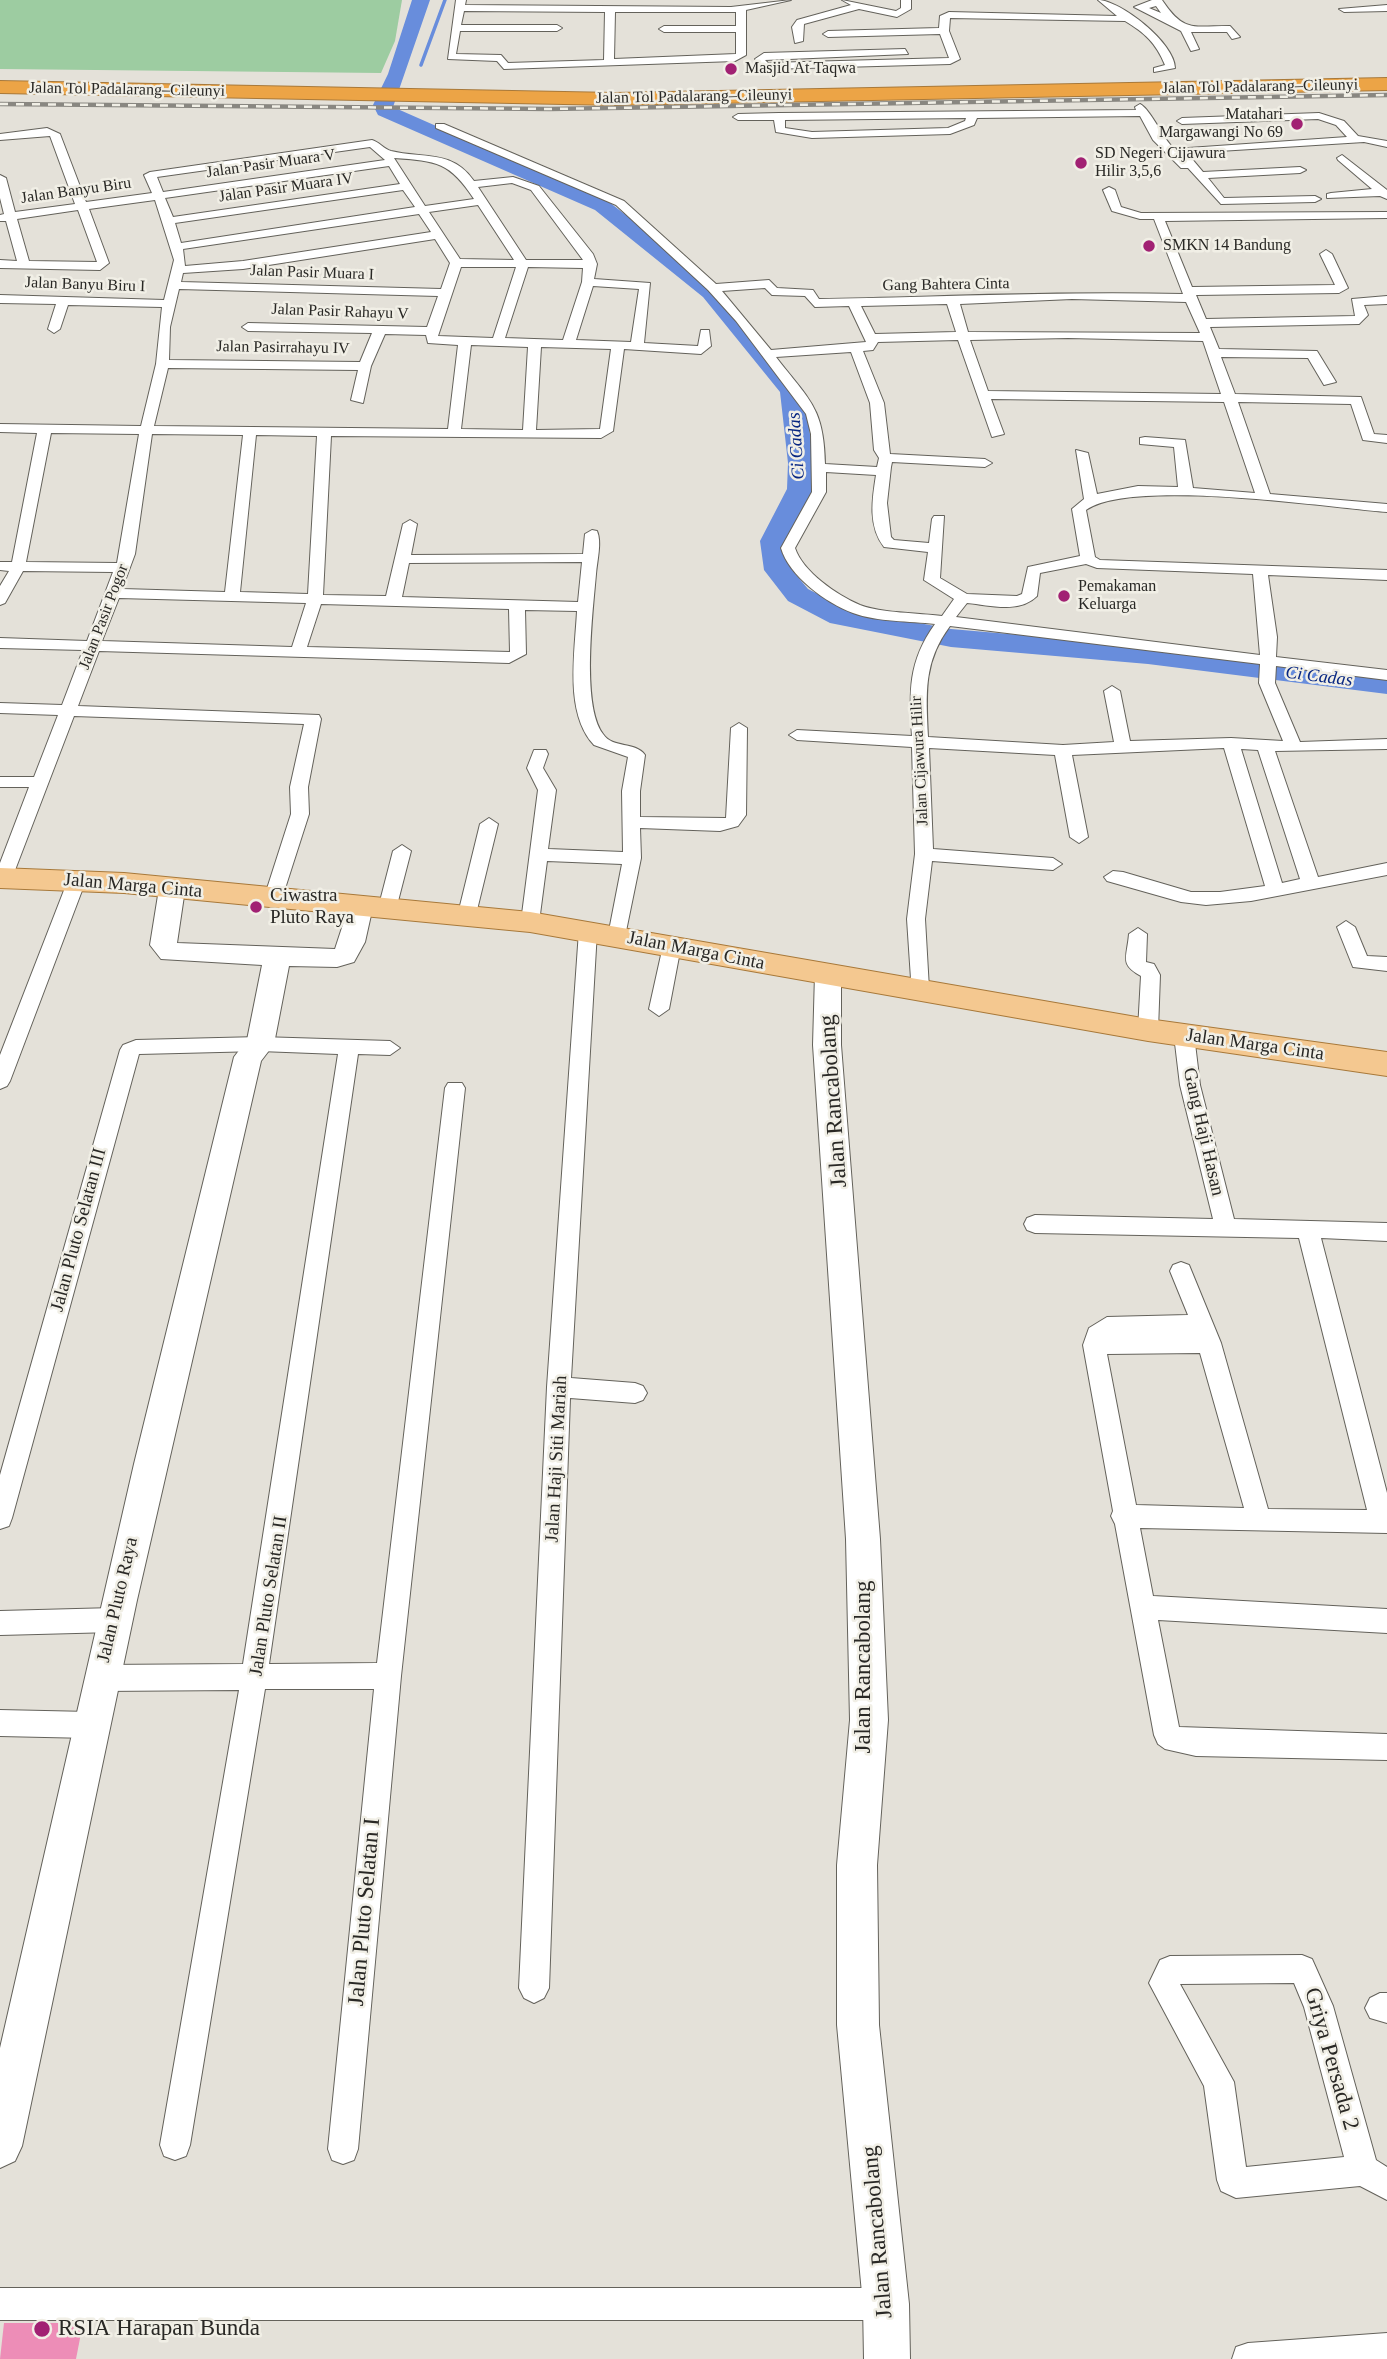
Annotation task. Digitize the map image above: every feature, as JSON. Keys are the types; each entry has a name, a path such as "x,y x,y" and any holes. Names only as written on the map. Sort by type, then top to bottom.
{"highway":[{"name":"Jalan Tol Padalarang–Cileunyi","path":"416,93 783,90 1387,78"},
{"name":"Jalan Tol Padalarang–Cileunyi","path":"0,82 416,93 806,96 1387,84"},
{"name":"Jalan Tol Padalarang–Cileunyi","path":"0,87 369,92"}],"main road":[{"name":"Jalan Marga Cinta","path":"2,878 77,880 467,914 530,922 1148,1030 1387,1064"}],"street":[{"path":"557,40 557,24 504,43 451,57 460,4 566,4 610,9 671,5 741,10 786,0"},
{"path":"846,0 863,7 904,13 906,0"},
{"path":"798,41 797,27 800,22 896,0"},
{"path":"955,0 955,14"},
{"path":"1103,0 1123,19"},
{"path":"1171,21 1158,1 1139,7 1185,29 1230,29 1236,37"},
{"path":"1344,9 1387,8"},
{"path":"609,62 610,9"},
{"path":"504,43 504,66 609,62 663,55 739,57 741,10"},
{"path":"905,52 764,56 760,59 763,65 768,66 910,63 955,59 944,31 945,16 1082,13 1123,19 1151,31 1158,38 1171,66 1158,70"},
{"path":"664,25 663,38 688,37 694,29 741,29"},
{"path":"457,27 504,43"},
{"path":"1185,29 1194,49"},
{"path":"828,34 944,31"},
{"path":"897,32 910,63"},
{"path":"556,52 556,64"},
{"path":"737,117 1142,110 1157,138 1191,172 1215,216"},
{"path":"779,116 780,130 812,135 950,131 970,123 972,115"},
{"path":"1182,121 1319,116 1340,123 1355,139"},
{"path":"440,126 620,204 713,288 813,414 818,430 819,492 788,548 794,567 858,610 943,625 1269,668 1387,675"},
{"path":"0,137 47,131 55,134 102,266 0,264"},
{"path":"1315,199 1226,202 1219,199 1203,175 1179,150 1355,139 1371,139 1387,144"},
{"path":"157,196 149,177 154,172 366,142 388,159 456,263"},
{"path":"388,159 410,154 440,160 462,172 523,264"},
{"path":"1342,158 1385,194"},
{"name":"Jalan Pasir Muara V","path":"157,196 388,159"},
{"path":"1203,175 1300,170"},
{"path":"0,178 6,217 24,265"},
{"path":"471,185 513,180 535,188 589,257 591,264 588,282 568,344"},
{"name":"Jalan Pasir Muara IV","path":"169,221 407,186"},
{"path":"1109,190 1116,209 1126,214 1163,217 1387,215"},
{"path":"1331,196 1385,194"},
{"name":"Jalan Banyu Biru","path":"6,217 157,196"},
{"name":"Jalan Pasir Pogor","path":"2,878 128,554 146,429 162,364 170,304 180,260 169,221 157,196"},
{"path":"176,247 480,201"},
{"path":"1163,217 1159,220 1163,234 1208,337 1264,497"},
{"path":"178,270 243,265 436,235"},
{"name":"Gang Bahtera Cinta","path":"713,288 769,284 772,291 810,293 812,303 953,302 1072,295 1342,288 1326,254"},
{"path":"456,263 591,264"},
{"path":"432,331 448,293 456,263"},
{"path":"498,341 523,264"},
{"path":"588,282 646,285 637,346"},
{"name":"Jalan Pasir Muara I","path":"176,285 448,293"},
{"name":"Jalan Banyu Biru I","path":"0,299 170,304"},
{"path":"1202,323 1359,320 1362,316 1355,307 1356,302 1387,300"},
{"path":"54,329 63,301"},
{"path":"768,354 871,345 853,302"},
{"path":"953,302 966,338 973,370 997,434"},
{"name":"Jalan Pasir Rahayu V","path":"248,327 432,331 432,340 465,340"},
{"name":"Jalan Pasirrahayu IV","path":"162,364 365,366 380,330"},
{"path":"454,435 465,340 701,350 705,346 705,333"},
{"path":"869,338 1068,334 1208,337"},
{"path":"529,435 535,344"},
{"path":"0,428 583,436 606,431 618,345"},
{"path":"855,347 877,403 885,464 880,496 881,534 885,541 934,548"},
{"path":"1214,353 1313,354 1329,382"},
{"path":"358,400 365,366"},
{"path":"984,395 1356,400 1368,437 1387,439"},
{"path":"1093,397 1099,416"},
{"path":"0,600 18,566 46,429"},
{"path":"233,596 250,432"},
{"path":"298,652 314,600 324,434"},
{"path":"1145,441 1180,443 1186,492"},
{"path":"1081,453 1091,501"},
{"path":"819,468 985,463"},
{"path":"1088,559 1079,509 1091,501 1138,491 1264,497 1387,509"},
{"path":"939,519 932,580 963,597 1024,600 1029,596 1033,570 1046,565 1088,559 1097,564 1260,569 1317,575 1387,575"},
{"path":"393,600 410,524"},
{"path":"592,534 583,657 587,714 593,733 606,747 636,754 631,791 632,858 617,936"},
{"path":"404,559 590,558"},
{"path":"0,566 123,568"},
{"path":"1260,569 1269,637 1269,668 1294,747"},
{"path":"114,593 586,607"},
{"name":"Jalan Cijawura Hilir","path":"937,992 917,912 924,855 917,685 930,642 963,597"},
{"path":"0,643 512,658 518,654 517,606"},
{"path":"1112,691 1123,747"},
{"path":"0,708 314,720 299,787 300,814 273,898"},
{"path":"632,822 720,825 732,822 737,816 739,728"},
{"path":"797,735 1063,750 1231,743 1294,747 1387,744"},
{"path":"1231,743 1275,889"},
{"path":"1265,745 1311,884"},
{"path":"1063,750 1079,837"},
{"path":"530,922 541,855 547,790 535,768 540,754"},
{"path":"0,782 41,782"},
{"path":"467,914 489,824"},
{"path":"172,889 163,945 166,951 267,957 345,955 374,907 402,851"},
{"path":"541,855 632,858"},
{"path":"924,855 1053,864"},
{"path":"1113,877 1144,881 1190,898 1214,898 1311,884 1387,869"},
{"path":"0,1081 77,880"},
{"path":"1346,927 1360,962 1387,964"},
{"name":"Jalan Haji Siti Mariah","path":"534,1988 559,1387 587,931"},
{"path":"1138,934 1136,966 1147,969 1152,975 1148,1030"},
{"path":"659,1009 672,946"},
{"name":"Jalan Pluto Raya","path":"0,2146 100,1678 250,1048 267,957"},
{"name":"Jalan Rancabolang","path":"810,972 827,1045 863,1539 868,1706 857,1865 862,2303 887,2359"},
{"path":"0,1021 21,1021"},
{"name":"Gang Haji Hasan","path":"1184,1035 1190,1085 1226,1228"},
{"name":"Jalan Pluto Selatan II","path":"175,2145 256,1676 309,1340 349,1046"},
{"name":"Jalan Pluto Selatan III","path":"0,1518 129,1052 136,1047 250,1048"},
{"path":"250,1048 390,1048"},
{"name":"Jalan Pluto Selatan I","path":"342,2149 388,1676 455,1088"},
{"path":"1035,1224 1387,1232"},
{"path":"1124,1516 1384,1522 1308,1229"},
{"path":"1181,1271 1206,1334 1259,1520"},
{"path":"1206,1334 1094,1345 1167,1735 1174,1740 1196,1743 1387,1747"},
{"path":"559,1387 635,1392"},
{"path":"1141,1607 1387,1621"},
{"path":"0,1623 114,1620"},
{"path":"100,1678 388,1676"},
{"path":"0,1723 90,1725"},
{"name":"Griya Persada 2","path":"1302,1969 1318,2006 1375,2177 1236,2183 1232,2180 1219,2082 1165,1988 1163,1977 1170,1970 1302,1969"},
{"path":"0,2304 862,2303"},
{"path":"1248,2359 1387,2349"}],"green space":[{"path":"0,0 402,0 395,41 381,73 0,69"}],"building":[{"name":"RSIA Harapan Bunda","path":"4,2323 83,2323 76,2359 0,2359"}],"waterway":[{"name":"Ci Cadas","path":"421,0 397,74 382,105 385,111 602,206 711,292 792,391 801,463 800,489 773,541 778,570 798,595 840,617 951,638 1148,655 1387,685"},
{"path":"421,65 445,0"}],"railway":[{"path":"0,104 550,109 1387,95"}],"place":[{"name":"Masjid At Taqwa","path":"731,69"},
{"name":"Matahari Margawangi No 69","path":"1297,124"},
{"name":"SD Negeri Cijawura Hilir 3,5,6","path":"1081,163"},
{"name":"SMKN 14 Bandung","path":"1149,246"},
{"name":"Pemakaman Keluarga","path":"1064,596"},
{"name":"Ciwastra Pluto Raya","path":"256,907"},
{"name":"RSIA Harapan Bunda","path":"42,2329"}]}
